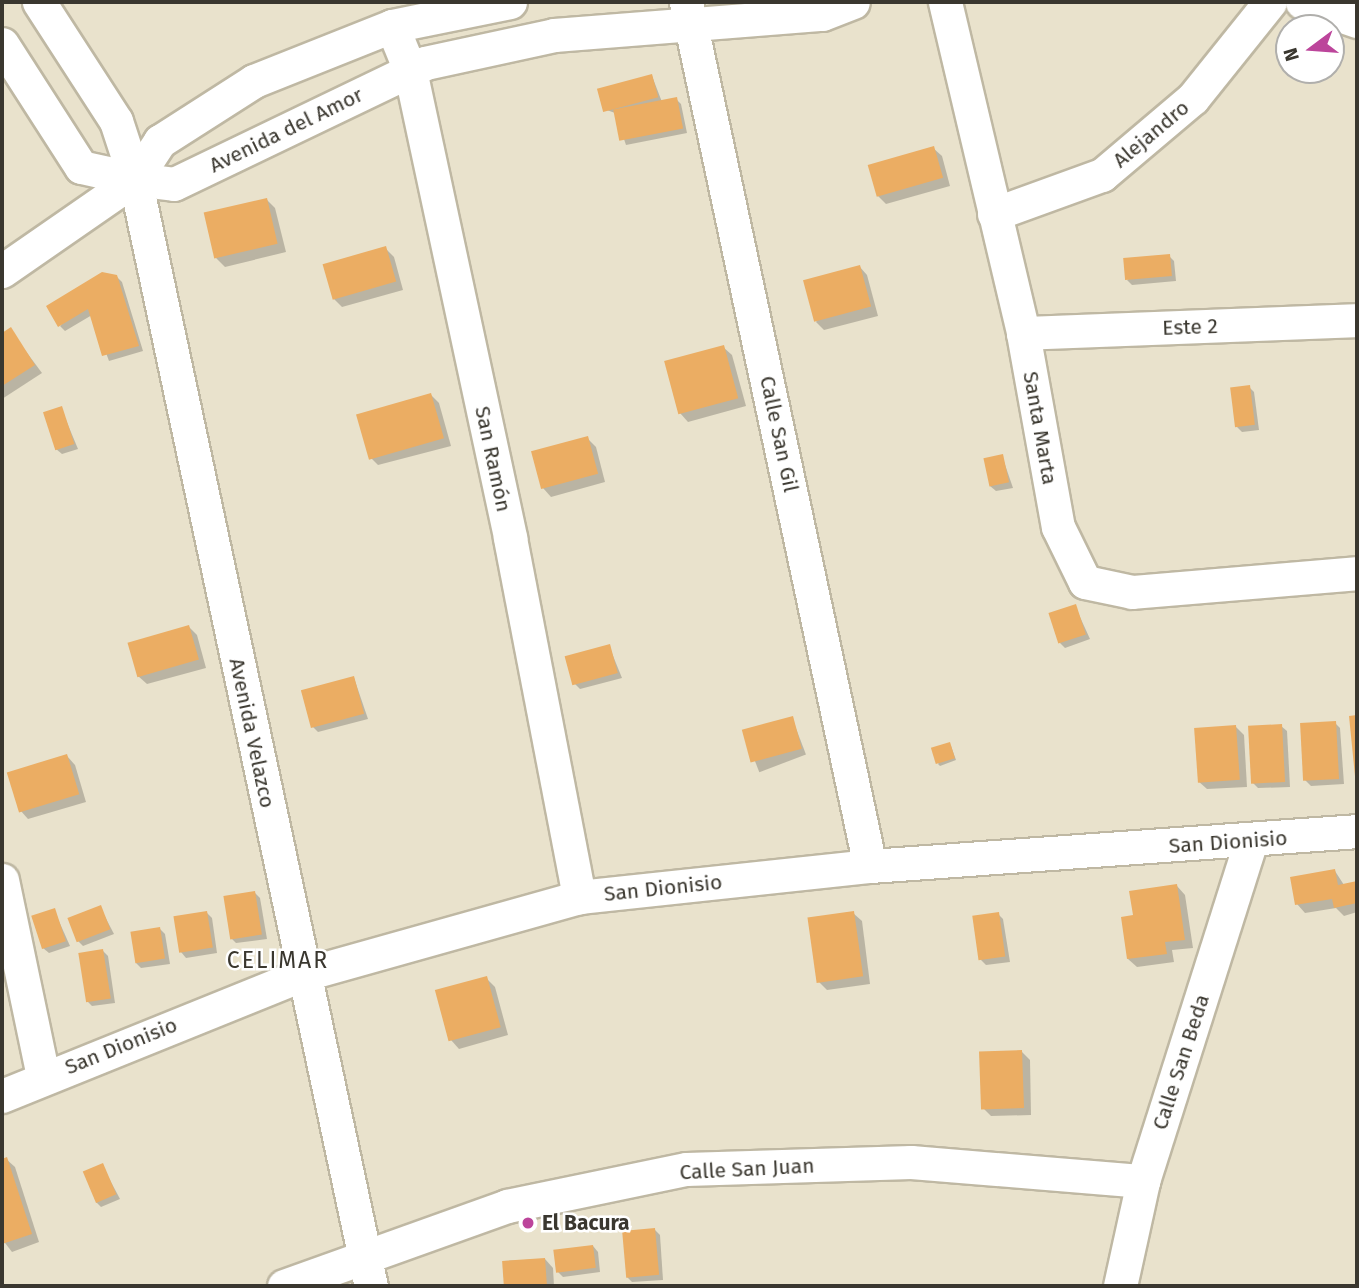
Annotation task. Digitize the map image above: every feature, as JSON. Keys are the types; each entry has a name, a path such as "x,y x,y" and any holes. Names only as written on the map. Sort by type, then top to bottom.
{"street":[{"name":"Avenida Velazco","path":"38,2 116,121 135,179 302,975 366,1253 371,1286"},
{"path":"2,271 135,179 160,141 254,81 392,26 510,2"},
{"name":"Avenida del Amor","path":"135,179 174,184 410,70 554,35 688,15 822,14 853,2"},
{"name":"Santa Marta","path":"945,2 1023,333 1058,527 1084,582 1132,592 1357,573"},
{"name":"Alejandro","path":"994,214 1102,175 1193,98 1270,2"},
{"path":"1302,2 1357,21"},
{"name":"Calle San Gil","path":"688,15 870,866"},
{"name":"San Ramón","path":"392,26 410,70 510,538 579,897"},
{"path":"2,44 81,167 135,179"},
{"name":"Este 2","path":"1023,333 1357,320"},
{"name":"San Dionisio","path":"2,1096 43,1077 302,975 579,897 870,866 1251,841 1357,831"},
{"name":"Calle San Beda","path":"1120,1286 1143,1181 1251,841"},
{"path":"2,880 43,1077"},
{"name":"Calle San Juan","path":"284,1286 366,1253 507,1206 686,1169 911,1162 1143,1181"}],"building":[{"path":"652,74 658,97 603,112 597,89"},
{"path":"677,97 683,128 619,141 613,109"},
{"path":"934,146 943,178 877,197 868,165"},
{"path":"267,198 278,244 214,258 204,213"},
{"path":"386,246 396,282 333,300 323,264"},
{"path":"1170,254 1172,276 1125,280 1123,258"},
{"path":"860,265 871,307 814,322 803,280"},
{"path":"102,272 117,275 139,346 102,356 88,309 58,327 46,306"},
{"path":"11,327 35,365 2,386 2,333"},
{"path":"724,345 738,398 678,414 664,361"},
{"path":"1250,385 1255,425 1235,427 1230,387"},
{"path":"431,393 444,438 369,460 356,414"},
{"path":"62,406 74,444 55,450 43,412"},
{"path":"588,436 598,474 541,489 531,451"},
{"path":"1003,454 1009,482 989,487 983,458"},
{"path":"1076,604 1086,634 1058,643 1048,613"},
{"path":"189,625 199,660 137,677 127,643"},
{"path":"610,644 618,673 572,685 565,656"},
{"path":"354,676 364,714 311,728 301,690"},
{"path":"1357,715 1357,776 1355,776 1349,716"},
{"path":"793,716 802,749 751,763 742,730"},
{"path":"1336,721 1339,779 1303,781 1300,723"},
{"path":"1282,724 1285,782 1251,784 1248,726"},
{"path":"1236,725 1240,780 1198,783 1194,728"},
{"path":"950,742 955,758 936,764 931,748"},
{"path":"67,754 79,794 19,813 7,772"},
{"path":"1335,869 1338,885 1357,881 1357,903 1334,908 1332,899 1295,905 1290,877"},
{"path":"1177,884 1185,940 1165,942 1167,954 1127,959 1121,917 1133,915 1129,891"},
{"path":"255,891 262,934 230,939 223,896"},
{"path":"101,905 110,929 77,942 67,918"},
{"path":"55,908 66,941 42,949 31,916"},
{"path":"207,911 213,948 179,953 173,916"},
{"path":"854,911 863,976 817,983 807,918"},
{"path":"999,912 1005,957 979,960 972,916"},
{"path":"160,927 165,959 135,963 130,932"},
{"path":"103,949 111,998 86,1002 78,953"},
{"path":"487,976 501,1027 449,1041 435,990"},
{"path":"1022,1050 1024,1108 981,1109 979,1052"},
{"path":"7,1157 32,1234 2,1244 2,1159"},
{"path":"103,1163 116,1194 96,1203 83,1172"},
{"path":"655,1228 659,1275 626,1278 622,1231"},
{"path":"593,1245 596,1268 556,1273 553,1250"},
{"path":"545,1258 547,1286 504,1286 502,1261"}],"place":[{"name":"El Bacura","path":"528,1223"}],"district":[{"name":"CELIMAR","path":"278,960"}]}
